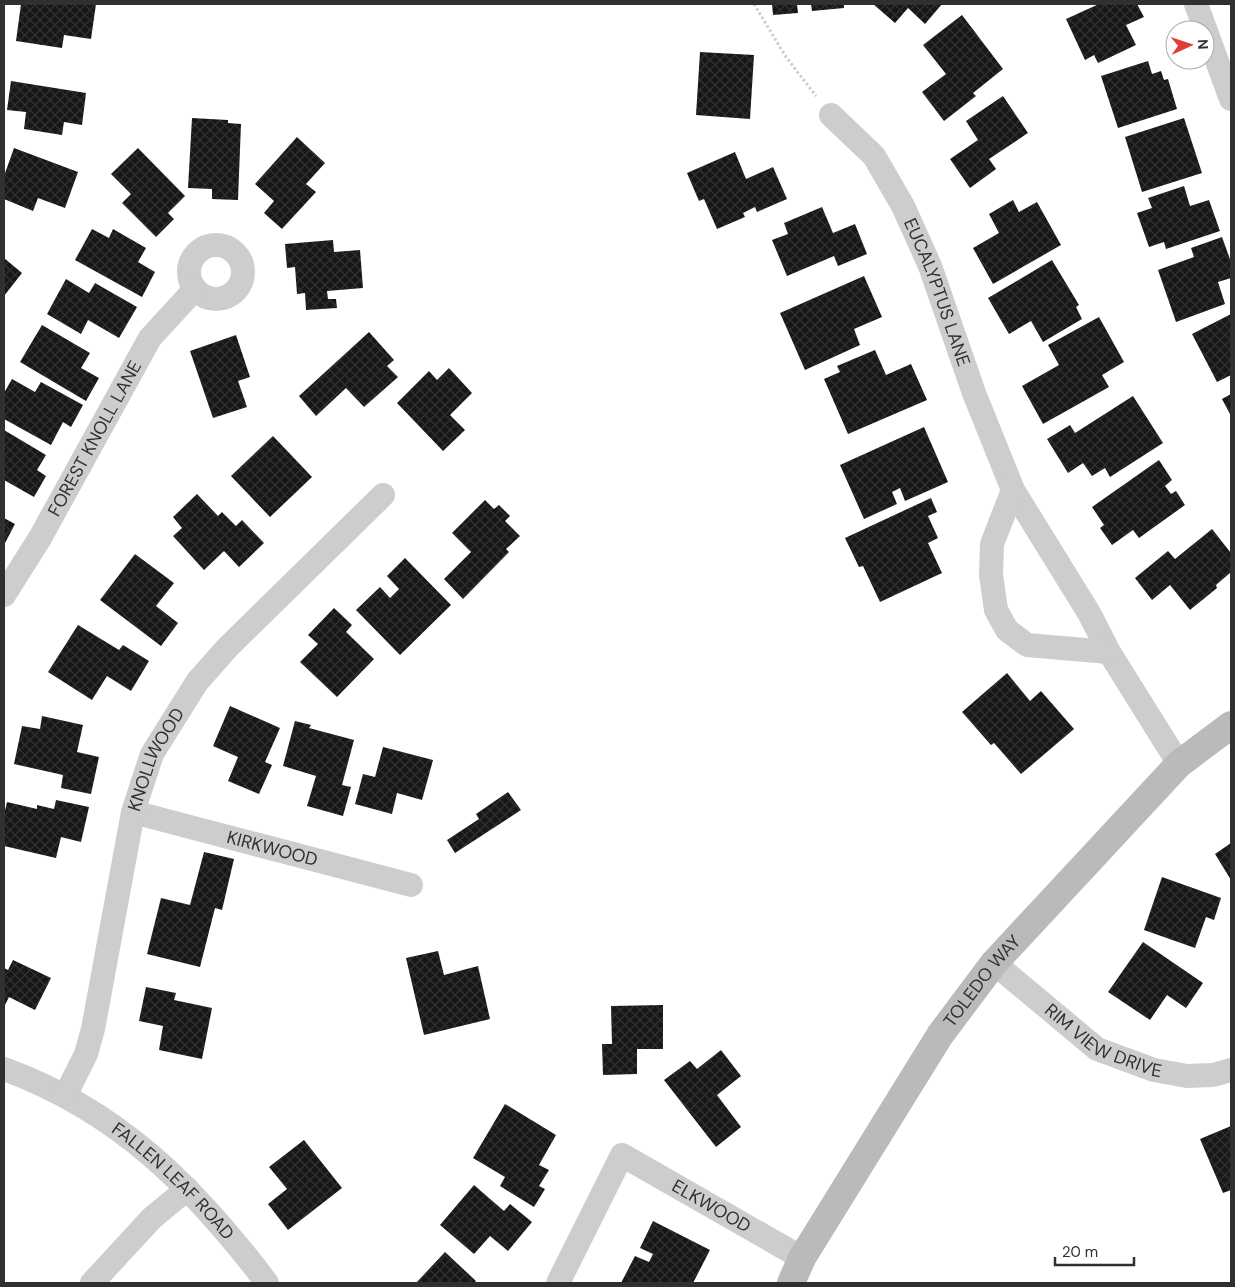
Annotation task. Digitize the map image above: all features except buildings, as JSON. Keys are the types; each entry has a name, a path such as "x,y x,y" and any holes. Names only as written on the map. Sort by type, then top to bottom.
{"main road":[{"name":"TOLEDO WAY","path":"790,1283 802,1258 940,1035 994,963 1179,764 1231,725"}],"street":[{"path":"1196,4 1222,44 1231,99"},
{"name":"EUCALYPTUS LANE","path":"831,115 874,156 902,206 930,266 974,393 1013,490 1089,613 1109,652 1179,764"},
{"name":"FOREST KNOLL LANE","path":"4,595 40,538 150,338 195,289"},
{"path":"1013,490 992,544 991,575 996,610 1007,630 1027,645 1109,652"},
{"name":"KNOLLWOOD","path":"65,1096 86,1054 93,1029 133,812 152,754 197,682 227,648 383,495"},
{"name":"KIRKWOOD","path":"133,812 411,885"},
{"name":"RIM VIEW DRIVE","path":"994,963 1097,1049 1154,1070 1186,1076 1213,1075 1231,1070"},
{"name":"FALLEN LEAF ROAD","path":"4,1069 65,1096 122,1132 162,1163 241,1249 267,1283"},
{"name":"ELKWOOD","path":"558,1283 622,1155 802,1258"},
{"path":"92,1283 152,1218 187,1189"}],"path":[{"path":"754,4 786,57 831,115"}]}
